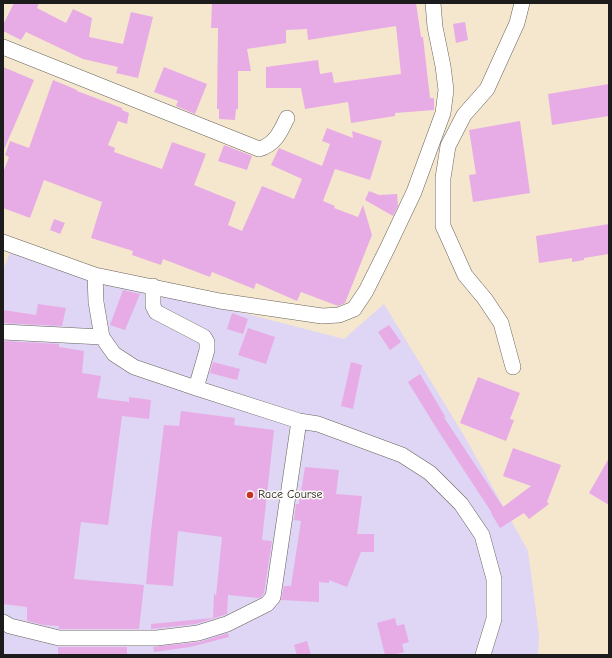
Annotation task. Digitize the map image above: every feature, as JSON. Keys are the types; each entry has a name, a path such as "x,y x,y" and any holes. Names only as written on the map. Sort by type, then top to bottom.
{"street":[{"path":"3,242 95,275 220,300 322,316 339,315 354,309 366,291 414,192 443,113 446,90 435,27 433,3"},
{"path":"513,367 501,323 486,299 465,275 443,226 443,178 448,146 464,115 487,89 517,23 522,3"},
{"path":"3,47 259,149 268,147 280,134 287,118"},
{"path":"95,275 96,302 102,337 114,354 134,367 299,421 318,424 402,455 430,473 461,504 482,535 494,579 494,619 483,655"},
{"path":"153,286 153,306 156,312 204,337 207,342 207,350 196,388"},
{"path":"3,332 102,337"},
{"path":"3,622 10,626 59,638 157,638 198,633 226,624 267,604 273,597 299,421"}],"shaded area":[{"name":"Race Course","path":"10,253 344,339 384,304 466,439 528,551 539,635 538,655 3,655 3,270"}],"building":[{"path":"14,3 39,3 37,8 66,23 73,9 92,18 89,37 123,44 131,12 153,17 138,78 116,73 118,67 83,59 26,32 21,40 3,31 3,25"},
{"path":"212,3 416,3 421,37 423,37 430,98 434,98 434,110 395,113 395,116 351,123 348,102 305,109 301,88 266,88 266,67 318,60 320,74 332,72 334,83 401,74 396,26 308,40 307,29 286,30 286,43 247,49 251,71 238,71 238,109 236,109 235,120 219,119 219,109 217,109 218,28 211,28"},
{"path":"465,22 468,40 456,43 453,24"},
{"path":"3,67 34,80 3,152"},
{"path":"164,67 207,84 195,114 176,106 178,101 154,92"},
{"path":"53,80 122,108 122,110 129,113 127,124 118,121 108,145 115,148 114,152 162,169 172,142 206,154 194,185 236,202 228,225 242,231 262,186 294,199 302,179 271,165 279,148 322,166 330,144 322,141 327,128 353,138 352,131 382,141 370,180 335,169 323,201 335,206 334,208 358,217 363,205 372,235 345,303 338,306 301,292 297,301 256,283 254,289 212,272 210,277 163,259 161,265 132,255 133,251 91,238 102,202 44,180 30,218 3,208 3,173 9,157 5,155 10,141 29,148"},
{"path":"609,84 609,116 552,125 548,94"},
{"path":"520,121 530,193 473,202 469,175 476,174 469,130"},
{"path":"224,145 252,156 247,170 218,161"},
{"path":"369,191 379,195 397,194 398,206 393,216 365,200"},
{"path":"54,219 65,223 60,234 50,230"},
{"path":"609,224 609,254 584,258 584,260 572,262 572,258 539,263 536,236"},
{"path":"123,290 140,294 125,330 110,325"},
{"path":"38,304 66,308 62,326 3,323 3,310 36,315"},
{"path":"232,313 248,319 243,334 227,329"},
{"path":"389,325 401,342 390,350 378,332"},
{"path":"248,328 275,337 266,364 238,355"},
{"path":"3,341 59,344 59,347 84,351 82,373 101,376 97,398 129,402 129,397 151,400 149,419 122,416 108,525 81,522 74,579 144,585 139,629 59,629 59,626 44,625 27,621 27,607 3,604"},
{"path":"213,362 240,369 237,380 210,373"},
{"path":"351,362 362,365 353,409 341,406"},
{"path":"420,374 446,418 443,416 503,507 531,486 503,476 513,448 561,465 547,502 549,504 529,519 524,513 500,528 492,513 408,382"},
{"path":"478,377 520,393 510,419 514,420 506,441 460,423"},
{"path":"181,411 235,418 234,425 274,430 262,540 272,541 264,593 261,597 228,595 227,614 196,624 151,629 151,624 213,618 214,594 216,596 222,537 178,531 173,586 146,584 164,425 179,426"},
{"path":"609,458 609,505 589,493"},
{"path":"305,467 339,470 336,494 362,496 357,534 374,534 374,552 361,552 347,587 329,580 329,583 319,582 319,602 281,600 284,586 291,586 301,521 294,520 296,504 299,504"},
{"path":"395,618 397,626 404,624 409,642 402,644 404,652 385,655 377,623"},
{"path":"228,633 229,637 190,647 154,652 153,647 199,642"},
{"path":"307,641 311,655 297,655 294,645"},
{"path":"58,647 127,647 127,655 58,655"}],"place":[{"name":"Race Course","path":"250,495"}]}
